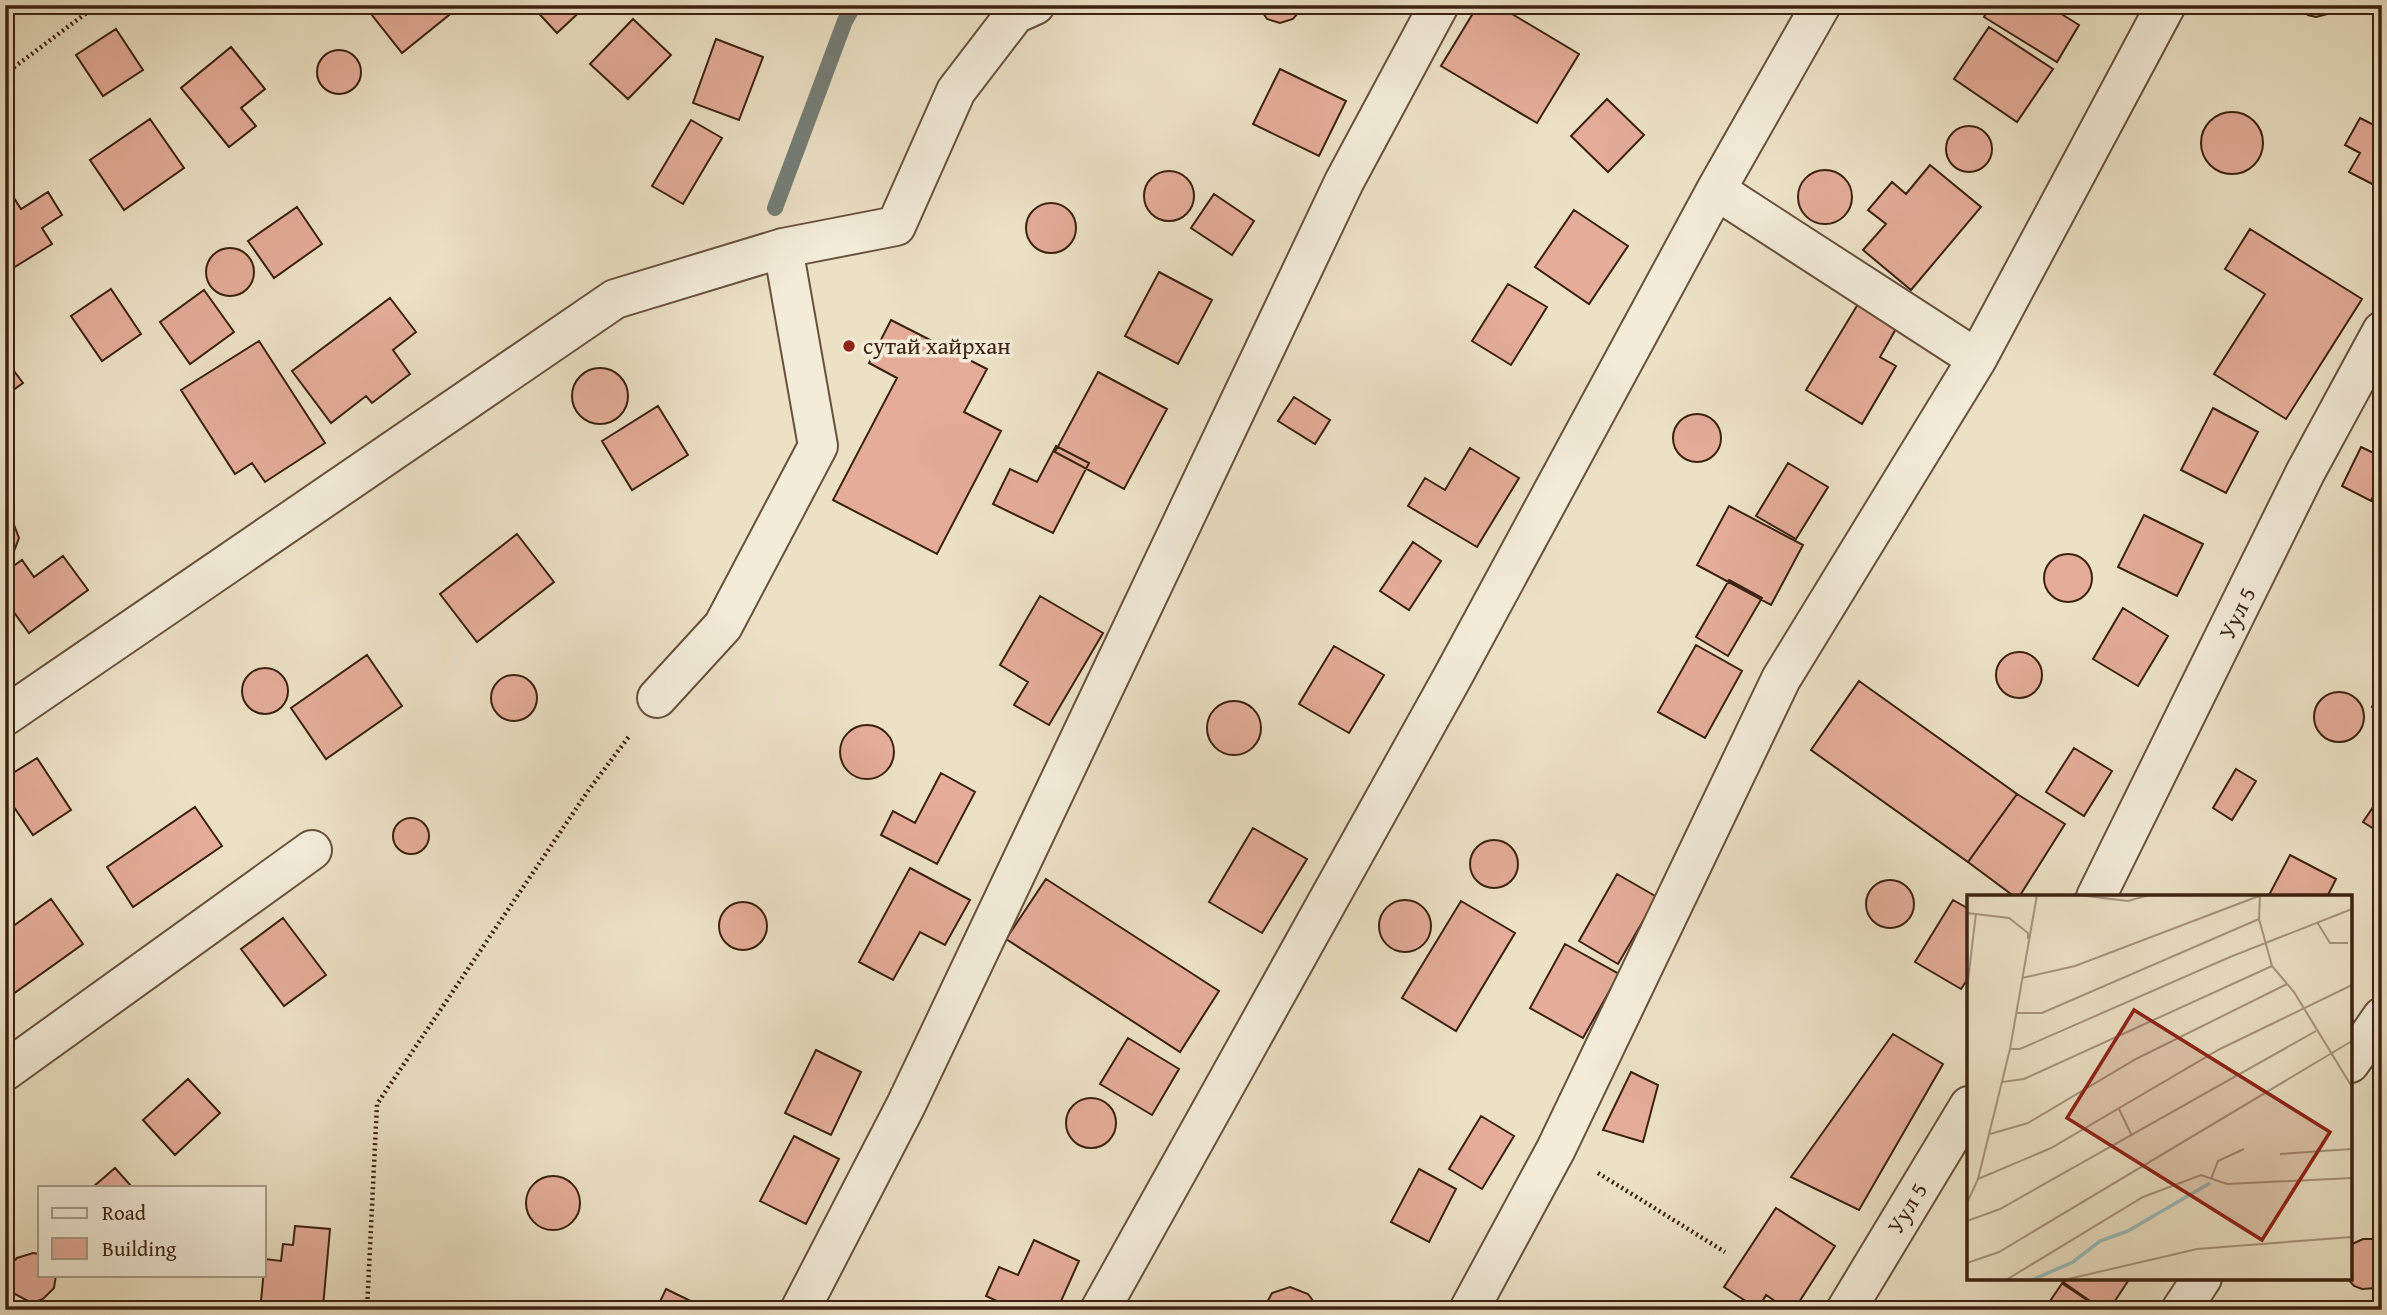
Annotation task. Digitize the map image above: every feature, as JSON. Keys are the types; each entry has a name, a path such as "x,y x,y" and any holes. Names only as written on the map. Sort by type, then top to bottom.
{"street":[{"path":"5,716 615,299 783,248 896,226 956,91 1015,14 1035,5"},
{"path":"800,1310 912,1092 1344,182 1439,5"},
{"path":"1100,1310 1452,678 1716,190 1821,5"},
{"path":"1469,1310 1556,1149 1781,679 1976,359 2166,5"},
{"path":"1716,190 1976,359"},
{"path":"657,698 723,626 818,446 783,248"},
{"name":"Уул 5","path":"2097,895 2305,473 2382,331"},
{"path":"5,1072 312,850"},
{"path":"2352,1060 2382,1017"},
{"name":"Уул 5","path":"1846,1310 1967,1109"},
{"path":"2181,1310 2201,1280"}],"path":[{"path":"5,75 97,5"},
{"path":"367,1310 377,1104 588,791 657,698"},
{"path":"1556,1149 1725,1252"}],"building":[{"path":"364,5 441,5 449,15 402,53"},
{"path":"531,5 587,5 557,33"},
{"path":"1258,5 1301,5 1293,19 1280,23 1267,19"},
{"path":"1478,5 1497,5 1579,54 1537,123 1441,66"},
{"path":"1991,5 2047,5 2079,25 2057,62 1984,17"},
{"path":"2296,5 2339,5 2331,13 2316,17 2308,15"},
{"path":"633,19 671,55 628,99 590,64"},
{"path":"1989,27 2053,69 2017,122 1954,79"},
{"path":"116,29 143,70 103,96 76,55"},
{"path":"716,39 763,57 739,120 693,103"},
{"path":"231,47 265,89 241,108 256,126 229,147 181,88"},
{"path":"339,50 354,57 361,72 354,87 339,94 324,87 317,72 324,57"},
{"path":"1280,69 1346,101 1319,156 1253,124"},
{"path":"1607,99 1644,135 1608,172 1571,136"},
{"path":"2226,112 2238,112 2254,121 2261,131 2261,155 2254,165 2238,174 2226,174 2215,169 2206,160 2201,149 2201,137 2206,126 2215,117"},
{"path":"2360,118 2382,129 2382,189 2349,172 2360,153 2345,145"},
{"path":"150,119 184,168 124,210 90,160"},
{"path":"691,120 722,138 683,204 652,186"},
{"path":"1969,126 1985,133 1992,149 1985,165 1969,172 1953,165 1946,149 1953,133"},
{"path":"1930,165 1981,207 1911,290 1863,250 1886,224 1868,210 1892,182 1906,194"},
{"path":"1825,170 1844,178 1852,197 1844,216 1825,224 1806,216 1798,197 1806,178"},
{"path":"1169,171 1187,178 1194,196 1187,214 1169,221 1151,214 1144,196 1151,178"},
{"path":"7,187 21,209 48,192 62,215 42,228 52,244 5,273"},
{"path":"1214,194 1254,221 1232,255 1191,228"},
{"path":"1051,203 1068,211 1076,228 1068,245 1051,253 1034,245 1026,228 1034,211"},
{"path":"297,207 322,244 274,278 248,241"},
{"path":"1574,210 1628,246 1589,304 1535,267"},
{"path":"2250,229 2362,299 2286,419 2214,374 2265,294 2225,269"},
{"path":"230,248 247,255 254,272 247,289 230,296 213,289 206,272 213,255"},
{"path":"1159,272 1212,300 1178,364 1125,336"},
{"path":"1508,284 1547,307 1511,365 1472,341"},
{"path":"111,289 141,334 102,361 71,316"},
{"path":"204,290 234,332 190,364 160,322"},
{"path":"390,298 416,332 393,350 410,374 372,403 366,396 331,423 292,371"},
{"path":"1858,304 1897,327 1880,357 1896,366 1862,424 1806,390"},
{"path":"891,320 987,369 964,412 1001,431 937,554 833,500 897,378 869,363"},
{"path":"259,341 325,443 265,482 252,463 235,474 181,390"},
{"path":"5,359 23,383 5,396"},
{"path":"594,368 606,368 620,376 628,390 626,407 620,416 606,424 594,424 577,412 572,402 572,390 584,373"},
{"path":"1098,372 1167,409 1124,489 1055,452"},
{"path":"1294,397 1330,420 1315,444 1278,421"},
{"path":"658,406 688,455 632,490 602,441"},
{"path":"2213,408 2258,432 2226,493 2181,470"},
{"path":"1697,414 1706,415 1714,421 1720,429 1720,447 1714,455 1706,461 1697,462 1688,461 1680,455 1674,447 1673,438 1674,429 1680,421 1688,415"},
{"path":"1056,446 1089,463 1053,533 993,504 1010,469 1037,482"},
{"path":"2361,447 2382,457 2382,478 2371,501 2342,486"},
{"path":"1470,448 1519,478 1477,547 1408,506 1425,478 1445,490"},
{"path":"1788,463 1828,487 1796,539 1756,516"},
{"path":"1729,506 1803,545 1771,605 1697,565"},
{"path":"2144,515 2203,544 2177,596 2118,567"},
{"path":"5,519 14,525 19,538 14,551 5,557"},
{"path":"517,534 554,582 477,642 440,594"},
{"path":"1413,542 1441,561 1409,610 1380,591"},
{"path":"2068,554 2077,555 2085,561 2091,569 2091,587 2085,595 2077,601 2068,602 2059,601 2051,595 2045,587 2044,578 2045,569 2051,561 2059,555"},
{"path":"63,556 88,590 29,633 5,600 5,572 22,560 34,577"},
{"path":"1729,580 1762,598 1728,656 1696,637"},
{"path":"1040,596 1103,633 1049,725 1014,705 1028,682 1000,665"},
{"path":"2123,608 2168,636 2138,686 2093,659"},
{"path":"1696,645 1742,671 1705,738 1658,712"},
{"path":"1334,646 1384,675 1349,733 1299,704"},
{"path":"2019,652 2036,658 2042,675 2036,692 2019,698 2002,692 1996,675 2002,658"},
{"path":"367,655 402,706 326,759 291,708"},
{"path":"265,668 282,674 288,691 282,708 265,714 248,708 242,691 248,674"},
{"path":"514,675 530,682 537,698 530,714 514,721 498,714 491,698 498,682"},
{"path":"1859,681 2017,794 1968,862 1811,750"},
{"path":"2382,690 2382,713 2372,707"},
{"path":"2339,692 2356,700 2364,717 2356,734 2339,742 2322,734 2314,717 2322,700"},
{"path":"1239,701 1249,705 1257,713 1261,728 1257,743 1249,751 1229,755 1219,751 1211,743 1207,723 1211,713 1219,705"},
{"path":"867,725 886,733 894,752 886,771 867,779 848,771 840,752 848,733"},
{"path":"2074,748 2112,771 2084,816 2046,792"},
{"path":"37,758 71,810 33,835 5,794 5,778"},
{"path":"2236,769 2256,781 2232,820 2213,808"},
{"path":"941,773 975,792 937,864 881,835 893,811 915,823"},
{"path":"2017,794 2065,824 2020,895 2012,895 1968,862"},
{"path":"2382,794 2382,834 2363,822"},
{"path":"195,807 222,846 133,907 107,867"},
{"path":"411,818 424,823 429,836 424,849 411,854 398,849 393,836 398,823"},
{"path":"1253,828 1307,859 1262,933 1209,902"},
{"path":"1494,840 1511,847 1518,864 1511,881 1494,888 1477,881 1470,864 1477,847"},
{"path":"2290,855 2336,879 2328,895 2269,895"},
{"path":"910,868 970,900 945,945 920,932 893,980 859,962"},
{"path":"1617,874 1657,897 1618,964 1579,941"},
{"path":"1046,879 1219,991 1180,1052 1006,939"},
{"path":"1890,880 1907,887 1914,904 1907,921 1890,928 1873,921 1866,904 1873,887"},
{"path":"51,899 83,944 13,994 5,983 5,932"},
{"path":"1405,900 1424,907 1431,926 1424,945 1405,952 1386,945 1379,926 1386,907"},
{"path":"1953,900 1967,908 1967,980 1961,989 1915,962"},
{"path":"1461,901 1515,933 1456,1031 1402,998"},
{"path":"743,902 760,909 767,926 760,943 743,950 726,943 719,926 726,909"},
{"path":"283,918 326,975 284,1006 241,949"},
{"path":"1565,944 1619,974 1583,1038 1530,1008"},
{"path":"1893,1034 1943,1064 1859,1210 1791,1177"},
{"path":"1128,1038 1179,1069 1152,1115 1100,1084"},
{"path":"816,1050 861,1072 831,1135 785,1113"},
{"path":"1631,1072 1658,1085 1643,1142 1603,1130"},
{"path":"188,1079 220,1113 175,1155 143,1120"},
{"path":"1091,1098 1109,1105 1116,1123 1109,1141 1091,1148 1073,1141 1066,1123 1073,1105"},
{"path":"1481,1116 1514,1136 1482,1189 1449,1169"},
{"path":"794,1136 839,1159 806,1224 760,1201"},
{"path":"115,1168 131,1186 94,1186"},
{"path":"1419,1169 1456,1189 1429,1242 1391,1222"},
{"path":"553,1176 572,1184 580,1203 572,1222 553,1230 534,1222 526,1203 534,1184"},
{"path":"1776,1208 1835,1246 1794,1310 1788,1310 1766,1295 1758,1309 1724,1287"},
{"path":"295,1226 330,1229 323,1307 261,1301 266,1259 281,1261 283,1244 293,1245"},
{"path":"2363,1239 2382,1243 2382,1285 2362,1289 2349,1280 2352,1280 2352,1244"},
{"path":"1034,1240 1079,1261 1057,1310 1016,1310 986,1296 999,1267 1018,1275"},
{"path":"38,1254 38,1276 56,1276 54,1288 43,1299 28,1301 13,1293 7,1279 12,1263 17,1258"},
{"path":"2066,1280 2129,1280 2109,1310 2102,1310 2063,1284"},
{"path":"2063,1282 2103,1310 2044,1310"},
{"path":"1290,1287 1308,1294 1316,1310 1263,1310 1272,1293"},
{"path":"666,1289 709,1310 656,1310"},
{"path":"270,1302 279,1303 291,1310 256,1310"}],"waterway":[{"path":"775,208 845,21 854,5"}],"place":[{"name":"сутай хайрхан","path":"849,346"}]}
